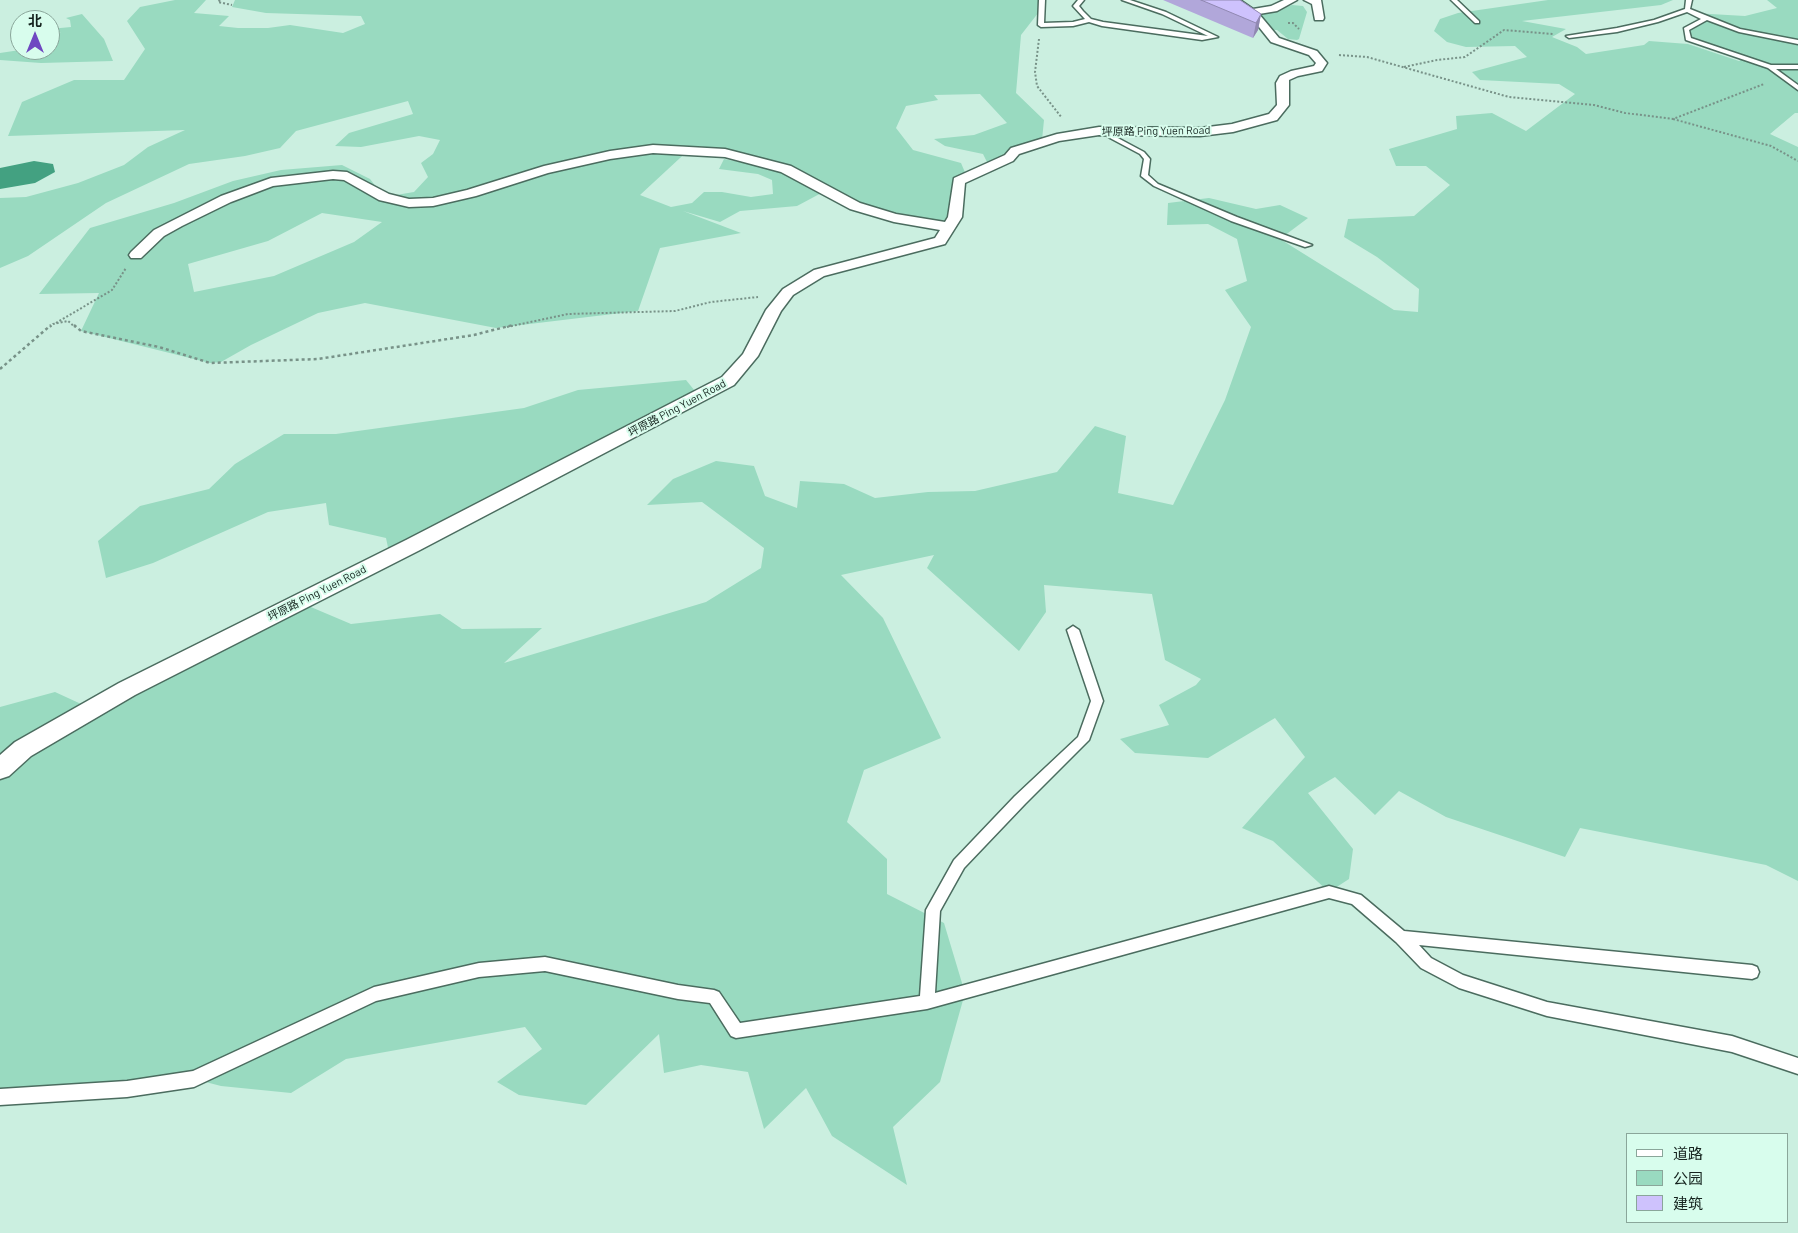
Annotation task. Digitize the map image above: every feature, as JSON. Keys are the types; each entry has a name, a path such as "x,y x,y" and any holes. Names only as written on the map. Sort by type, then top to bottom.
{"street":[{"path":"1236,1 1274,0"},
{"path":"1252,12 1273,9 1292,0"},
{"path":"1309,0 1317,2 1319,18"},
{"path":"1236,1 1252,12 1275,40 1313,53"},
{"name":"坪原路 Ping Yuen Road","path":"0,769 23,750 126,689 413,545 728,381 750,356 774,310 786,294 819,273 940,241 955,217 959,181 1009,158 1015,151 1057,138 1105,131 1191,133 1233,128 1269,119 1277,114 1283,106 1282,83 1284,78 1321,66 1321,61 1313,53"},
{"path":"136,255 159,234 176,223 226,199 271,182 333,175 347,176 384,197 409,203 433,202 471,193 544,170 610,156 653,150 725,152 786,169 855,206 894,218 949,227"}],"lane":[{"path":"1042,0 1041,25 1074,24 1089,20"},
{"path":"1081,0 1076,6 1089,20 1102,24 1202,38 1215,37 1164,14 1125,0"},
{"path":"1454,0 1477,22"},
{"path":"1687,10 1689,0"},
{"path":"1569,36 1617,30 1656,22 1687,10 1739,30 1798,42"},
{"path":"1701,16 1704,20 1686,29 1688,38 1770,67 1798,88"},
{"path":"1770,67 1798,67"},
{"path":"1105,131 1112,137 1142,153 1147,159 1144,176 1156,186 1234,219 1308,245"},
{"path":"927,1002 933,910 950,880 960,864 1014,807 1083,740 1097,701 1073,630"},
{"path":"0,1097 127,1089 194,1079 288,1032 374,994 479,970 545,964 678,992 714,996 736,1031 927,1002 1329,892 1356,899 1401,937 1426,963 1459,981 1547,1009 1732,1044 1798,1066"},
{"path":"1401,937 1752,972"}],"path":[{"path":"220,0 218,2 232,5"},
{"path":"1041,25 1036,60 1037,86 1066,122 1079,134"},
{"path":"1403,68 1437,60 1465,57 1504,30 1569,36"},
{"path":"1313,53 1367,57 1509,97 1594,105 1625,113 1673,119 1771,146 1798,160"},
{"path":"1673,119 1771,81"},
{"path":"0,369 53,324 112,290 136,255"},
{"path":"53,324 68,322 82,331 159,347 210,363 318,359 474,335 568,314 675,311 711,302 786,294"}],"green space":[{"path":"175,0 206,0 194,13 229,16 219,26 268,28 290,25 343,33 365,24 361,16 266,13 232,7 235,0 1041,0 1042,8 1021,35 1016,93 1044,120 1042,140 988,164 983,154 945,146 934,139 974,135 1007,123 980,94 934,95 938,100 906,106 896,128 913,150 961,163 967,177 949,227 888,216 827,190 797,206 740,211 720,222 683,211 741,233 660,248 638,311 496,328 365,303 318,313 251,345 221,362 210,363 81,331 99,293 39,294 90,228 174,203 233,181 281,170 342,165 370,179 384,197 414,192 428,177 421,163 433,154 440,140 419,136 361,147 335,146 349,133 413,114 408,101 296,131 280,148 245,156 189,164 106,203 28,256 0,268 0,198 26,197 78,183 124,165 148,147 185,130 8,136 22,102 74,80 124,80 145,49 127,21 140,7","holes":["693,146 715,148 754,160 745,163 724,159 719,169 758,174 772,180 773,194 751,197 722,192 704,192 692,203 671,207 640,195","322,213 382,222 354,242 274,276 194,292 188,264 268,241"]},
{"path":"1548,0 1673,0 1661,5 1522,21 1566,29 1552,37 1577,47 1586,54 1644,45 1649,41 1688,44 1739,61 1743,58 1693,41 1685,32 1704,20 1693,13 1745,16 1777,8 1767,0 1798,0 1798,113 1795,113 1770,134 1798,147 1798,881 1766,865 1580,828 1565,857 1446,817 1399,791 1375,815 1335,777 1308,793 1353,849 1349,879 1329,892 1273,841 1242,828 1305,757 1275,718 1208,758 1135,753 1120,739 1169,725 1159,705 1196,685 1201,679 1165,660 1152,594 1044,585 1046,612 1019,651 927,568 934,555 841,575 883,618 941,738 864,770 847,822 887,859 887,894 944,923 965,993 940,1082 893,1127 907,1185 832,1136 806,1088 764,1129 748,1072 701,1065 664,1073 659,1034 586,1105 519,1095 497,1082 542,1049 525,1027 346,1059 291,1093 221,1086 194,1079 0,1094 0,707 55,692 92,709 299,602 351,624 440,614 462,629 542,628 504,663 706,602 761,568 764,548 702,502 647,505 673,479 716,461 754,466 765,496 797,508 800,481 844,484 875,498 928,492 975,491 1057,472 1095,426 1126,436 1118,493 1173,505 1225,400 1251,327 1225,290 1247,281 1237,239 1208,224 1167,225 1168,203 1209,198 1256,209 1280,205 1308,218 1280,239 1394,310 1418,312 1419,289 1377,257 1344,237 1348,219 1414,216 1450,185 1426,166 1396,166 1389,149 1457,129 1456,116 1492,113 1526,131 1575,94 1559,84 1480,80 1472,72 1527,57 1515,46 1466,47 1447,42 1434,31 1440,19 1458,13"},
{"path":"1292,5 1303,6 1307,12 1299,39 1297,40 1288,39 1277,30 1272,30 1261,15"},
{"path":"82,14 104,39 113,61 41,63 0,60 0,53 10,52 10,60 60,60 60,28 71,27 70,20 66,18"},
{"path":"686,380 699,396 390,557 386,538 329,525 326,503 268,512 153,563 106,578 98,541 140,506 209,489 235,464 284,434 336,434 524,408 578,390"}],"shaded area":[{"path":"34,161 53,164 55,172 35,183 0,189 0,168"}],"building":[{"path":"1201,0 1240,0 1261,14 1256,23"}]}
